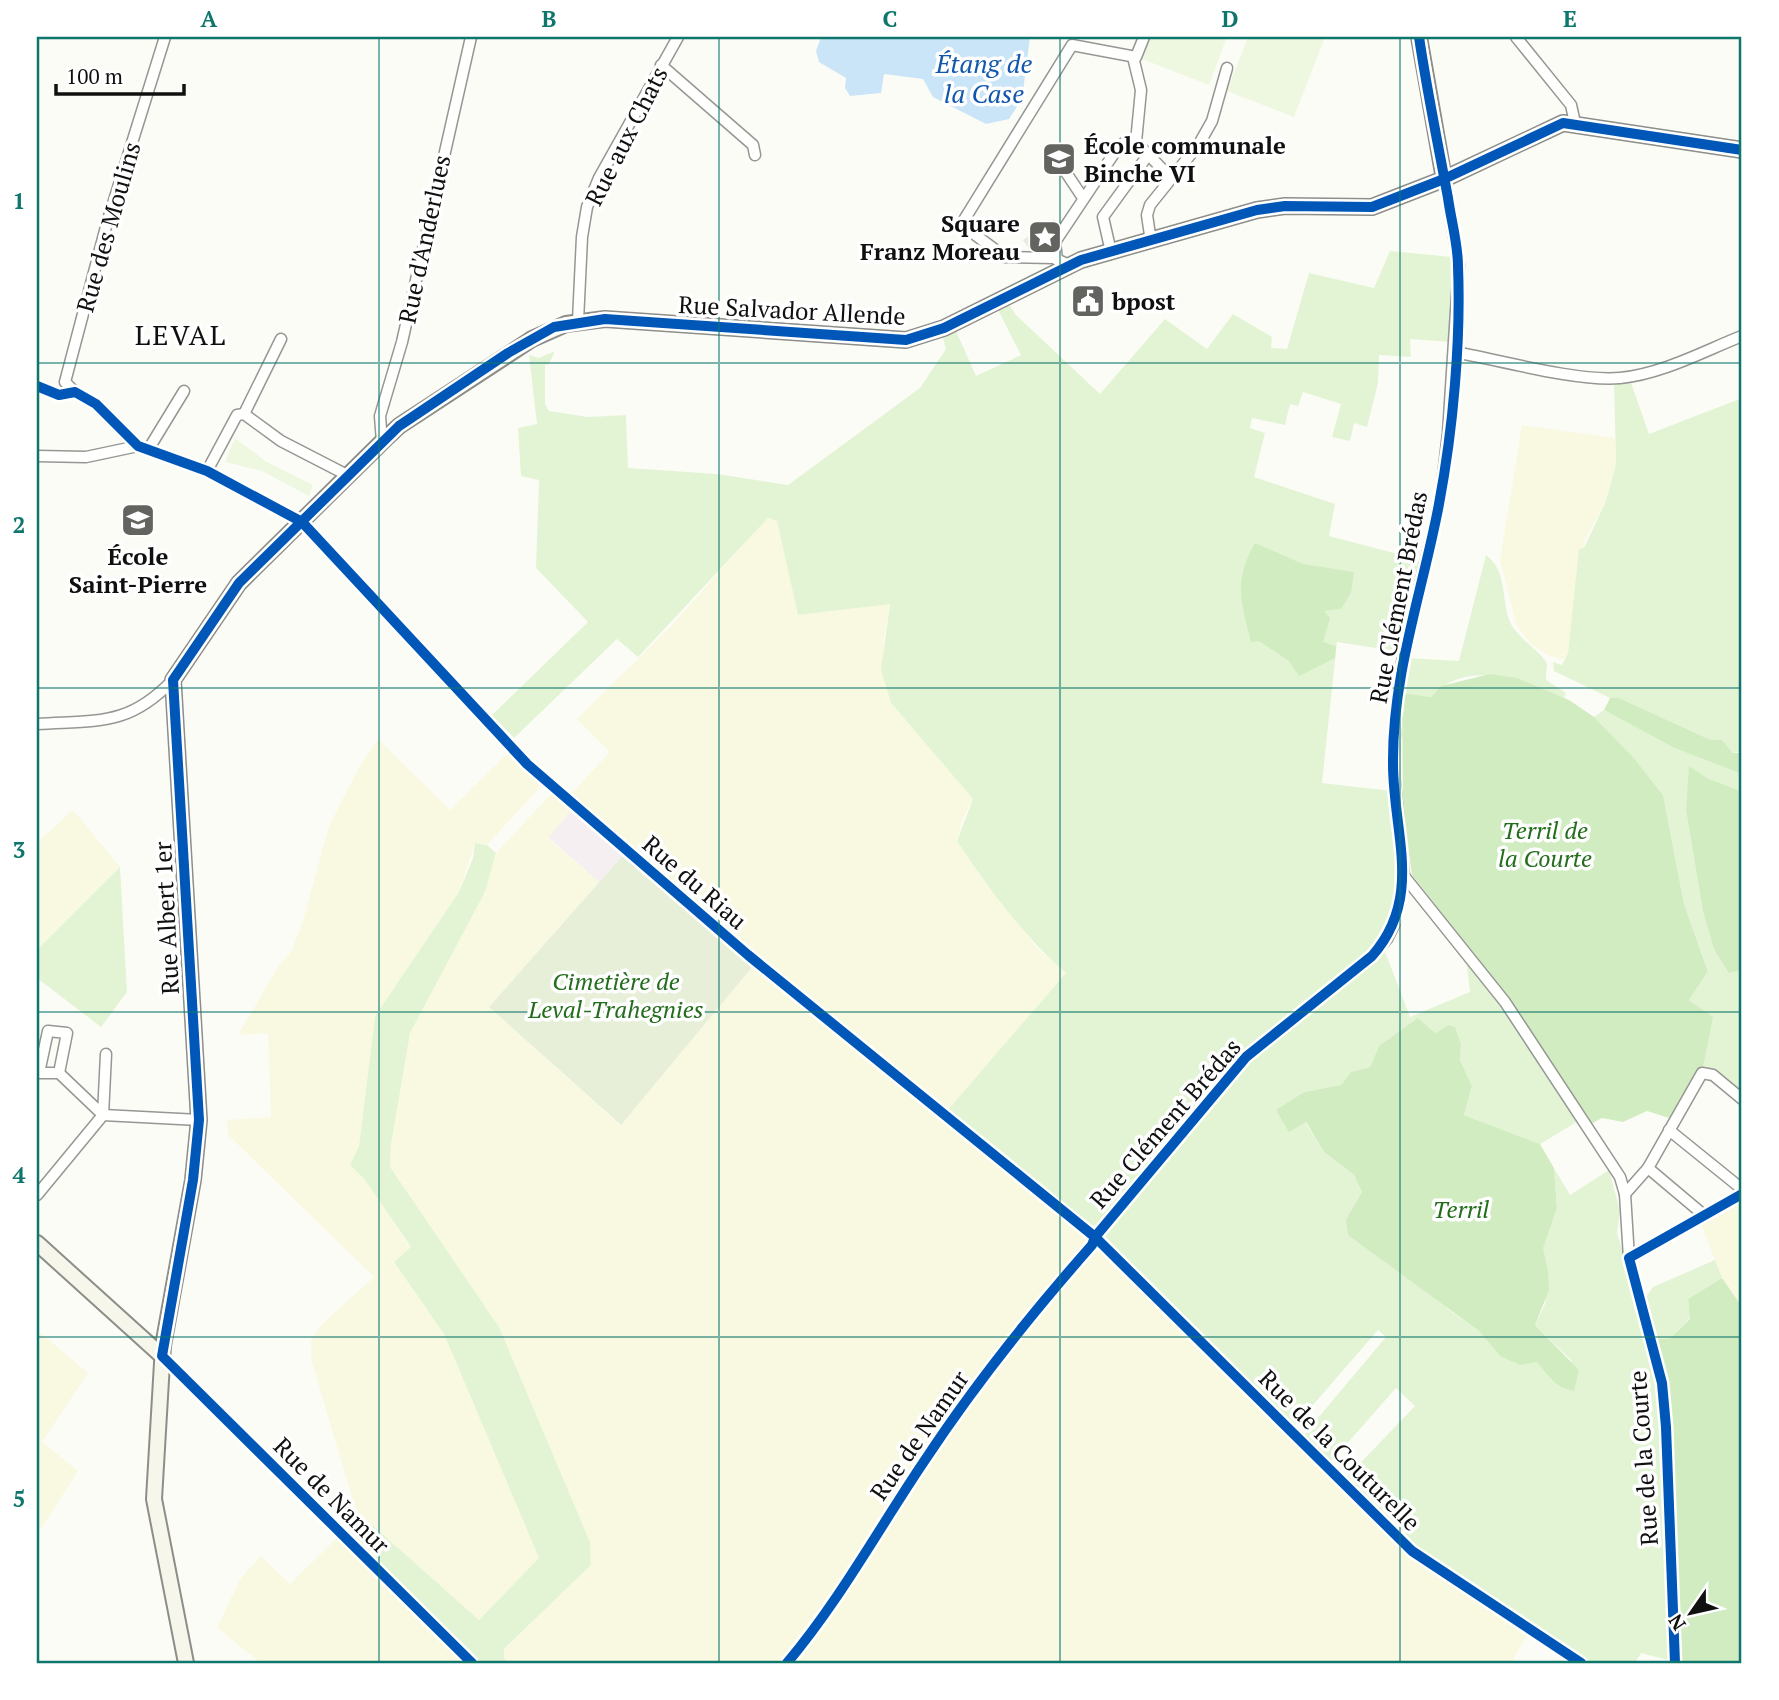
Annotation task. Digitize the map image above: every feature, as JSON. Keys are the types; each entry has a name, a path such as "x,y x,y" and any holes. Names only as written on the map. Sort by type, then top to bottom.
{"street":[{"name":"Rue des Moulins","path":"143,448 96,404 75,393 65,382 165,37"},
{"name":"Rue d'Anderlues","path":"382,442 380,416 401,342 471,37"},
{"name":"Rue aux Chats","path":"578,321 582,237 587,207 599,178 678,37"},
{"path":"1144,37 1136,57 1072,45 964,220 966,228 1005,257 1063,263 1055,242 1119,146 1127,141 1136,142 1170,177"},
{"path":"1419,37 1444,179"},
{"path":"1516,37 1571,105 1575,123 1742,150"},
{"path":"1133,57 1141,90 1136,142"},
{"path":"661,65 753,145 755,155"},
{"path":"1151,242 1147,215 1150,205 1170,177 1190,158 1212,121 1227,68"},
{"name":"Rue Salvador Allende","path":"302,522 399,426 508,353 554,327 578,321 605,319 906,341 944,328 1063,263 1276,207 1372,208 1444,179 1553,126 1575,123"},
{"path":"1111,252 1103,217 1148,155"},
{"path":"1063,168 1083,198"},
{"name":"Rue Clément Brédas","path":"1095,1237 1246,1057 1356,970 1387,939 1394,925 1404,876 1393,764 1397,701 1403,656 1440,502 1455,352 1458,265 1444,179"},
{"path":"1455,352 1568,373 1619,379 1639,375 1742,336"},
{"path":"244,414 281,339"},
{"path":"37,456 86,457 143,448 184,391"},
{"path":"207,471 237,415 244,414 281,441 349,476"},
{"name":"Rue du Riau","path":"143,448 207,471 302,522 527,764 731,941 1095,1237"},
{"path":"37,724 106,719 135,712 173,680 239,583 302,522"},
{"name":"Rue Albert 1er","path":"173,680 199,1120 192,1180 162,1356 154,1499 186,1663"},
{"name":"Rue de la Courte","path":"1404,876 1511,1010 1610,1158 1625,1194 1629,1258 1662,1383 1667,1427 1675,1663"},
{"path":"59,1073 67,1033 48,1031 38,1075 59,1073 103,1115 199,1120"},
{"path":"37,1195 103,1115 106,1054"},
{"path":"1625,1194 1648,1168 1698,1077 1704,1072 1742,1099"},
{"path":"1629,1258 1742,1192 1669,1130"},
{"path":"1648,1168 1705,1216"},
{"name":"Rue de Namur","path":"787,1663 838,1596 951,1421 1050,1291 1092,1245 1095,1237"},
{"name":"Rue de la Couturelle","path":"1095,1237 1412,1552 1581,1663"},
{"name":"Rue de Namur","path":"37,1244 162,1356 472,1663"}],"shaded area":[{"name":"Square Franz Moreau","path":"1054,219 1064,233 1058,241 1060,254 1033,254 1023,240"},
{"path":"571,811 624,854 599,882 548,837"}],"green space":[{"path":"1150,37 1227,37 1209,85 1142,59"},
{"path":"1248,37 1325,37 1294,117 1227,91"},
{"path":"1390,251 1452,257 1451,342 1410,339 1411,357 1379,355 1378,383 1367,427 1354,423 1350,441 1332,437 1341,404 1303,392 1298,406 1290,404 1285,425 1252,418 1250,428 1265,433 1254,477 1335,504 1329,536 1417,559 1421,565 1402,647 1395,651 1337,642 1322,783 1392,791 1398,869 1394,907 1380,943 1245,1055 1100,1225 1090,1226 946,1112 1066,973 1035,944 1007,911 957,841 973,799 891,703 881,670 890,604 798,615 777,521 768,518 638,657 617,639 514,738 492,715 588,622 536,568 539,480 521,476 518,428 537,424 529,355 539,358 555,351 549,364 545,365 545,404 549,411 588,417 626,415 628,468 717,474 788,485 920,388 946,349 943,338 956,331 976,376 1021,355 998,310 1009,304 1016,315 1100,394 1165,319 1207,349 1233,314 1272,337 1271,348 1287,349 1309,273 1374,288"},
{"path":"1630,380 1649,434 1742,398 1740,752 1733,753 1722,740 1711,740 1619,698 1610,698 1554,671 1553,662 1562,665 1568,653 1579,549 1584,548 1606,501 1616,464 1614,382"},
{"path":"1522,425 1615,438 1616,463 1606,501 1585,540 1568,653 1563,660 1547,655 1530,643 1516,624 1500,560"},
{"path":"235,438 265,461 313,485 309,496 262,471 225,462"},
{"path":"767,518 777,520 798,615 890,603 883,645 891,703 973,799 962,821 957,841 982,878 1037,948 1067,973 946,1112 731,936 698,907 679,885 571,794 610,752 577,719 671,626"},
{"path":"1255,543 1303,564 1354,572 1351,593 1341,609 1324,611 1330,618 1323,642 1336,646 1335,658 1299,676 1289,661 1259,641 1251,642 1242,603 1241,580"},
{"path":"1486,555 1501,577 1510,622 1518,634 1545,660 1546,680 1566,693 1564,698 1513,680 1478,675 1445,685 1431,697 1402,693 1407,658 1459,661"},
{"name":"Terril de la Courte","path":"1490,674 1517,678 1569,700 1594,717 1634,758 1663,795 1684,904 1708,971 1689,1000 1713,1017 1703,1068 1672,1119 1647,1111 1623,1122 1602,1118 1591,1124 1509,999 1412,875 1403,813 1402,693 1431,697 1441,686"},
{"path":"1610,698 1619,698 1711,740 1722,740 1733,753 1742,753 1742,774 1674,748 1604,710"},
{"path":"1604,710 1674,748 1742,774 1742,805 1739,791 1707,778 1686,810 1703,912 1714,949 1741,970 1742,954 1742,1095 1713,1072 1703,1068 1712,1017 1689,1000 1708,970 1684,904 1663,795 1634,758 1594,717"},
{"path":"378,739 450,810 507,754 542,785 487,845 475,843 459,892 375,1016 359,1146 350,1165 365,1180 411,1248 394,1262 444,1334 539,1558 479,1620 370,1523 363,1527 354,1504 311,1359 311,1341 321,1325 374,1277 228,1135 227,1120 271,1117 268,1033 238,1035 278,967 291,952 302,924 329,826 358,769"},
{"path":"1689,766 1707,778 1740,791 1742,954 1741,970 1729,973 1714,949 1703,912 1686,810"},
{"path":"551,794 571,811 548,838 599,882 489,1007 620,1125 753,966 1089,1236 1088,1245 1023,1320 909,1472 831,1593 778,1663 509,1663 504,1658 504,1650 591,1565 590,1542 499,1327 390,1167 391,1145 410,1033 485,892 496,853"},
{"path":"73,810 120,867 37,950 37,843"},
{"path":"475,843 487,845 496,853 485,892 410,1033 391,1145 390,1167 499,1327 590,1542 591,1565 504,1649 504,1658 509,1663 475,1663 360,1546 356,1537 370,1523 479,1620 539,1558 444,1334 394,1262 411,1247 365,1180 350,1165 359,1146 375,1016 459,892 473,858"},
{"name":"Cimetière de Leval-Trahegnies","path":"624,854 753,966 621,1125 489,1007"},
{"path":"120,867 127,992 101,1027 37,978 37,950"},
{"path":"1384,949 1410,1017 1470,992 1466,958 1495,995 1580,1120 1540,1144 1464,1115 1472,1086 1460,1060 1461,1044 1448,1025 1435,1033 1379,1046 1370,1067 1351,1072 1341,1085 1304,1092 1276,1111 1305,1122 1324,1152 1354,1175 1362,1192 1346,1219 1448,1309 1479,1331 1500,1356 1537,1361 1552,1381 1572,1361 1535,1325 1545,1304 1548,1271 1542,1248 1557,1208 1554,1168 1570,1195 1609,1170 1620,1211 1617,1233 1656,1362 1663,1424 1672,1661 1641,1653 1635,1663 1586,1663 1426,1559 1345,1479 1415,1406 1396,1388 1329,1464 1302,1437 1386,1337 1378,1330 1293,1428 1103,1238 1102,1234 1244,1064"},
{"name":"Terril","path":"1418,1018 1435,1033 1448,1025 1455,1027 1461,1044 1460,1060 1472,1086 1464,1115 1540,1144 1554,1168 1557,1208 1543,1248 1549,1290 1535,1325 1579,1370 1574,1391 1557,1384 1537,1362 1520,1365 1500,1356 1479,1331 1348,1235 1346,1219 1362,1192 1354,1175 1324,1152 1306,1122 1289,1132 1276,1110 1304,1092 1341,1085 1351,1072 1370,1067 1379,1046"},
{"path":"1737,1203 1742,1206 1740,1308 1722,1278 1700,1222"},
{"path":"1098,1248 1412,1557 1529,1632 1511,1663 792,1663 830,1616 941,1441 1046,1300"},
{"path":"1715,1260 1722,1278 1688,1299 1690,1318 1669,1339 1657,1339 1646,1297 1653,1287"},
{"path":"1722,1278 1742,1307 1742,1663 1678,1663 1673,1456 1665,1367 1657,1339 1669,1339 1690,1319 1688,1299"},
{"path":"37,1330 88,1373 42,1442 78,1471 37,1535"},
{"path":"339,1536 466,1663 261,1663 217,1628 240,1579 261,1556 290,1584"}],"water":[{"name":"Étang de la Case","path":"821,37 1030,37 1022,99 1009,119 986,124 933,97 923,79 884,74 881,93 850,96 845,88 846,78 819,62 816,51"}],"cycle path":[{"path":"787,1663 842,1589 964,1404 1026,1323 1092,1245 1095,1237 1246,1057 1372,956 1388,934 1397,911 1402,864 1394,790 1394,731 1403,665 1444,476 1455,385 1459,295 1457,249 1419,37"},
{"path":"472,1663 162,1356 193,1180 199,1120 173,680 239,583 399,426 508,353 554,327 605,319 906,340 944,328 1081,260 1257,210 1285,206 1372,207 1444,179 1563,123 1742,150"},
{"path":"37,386 59,395 75,392 96,404 138,446 207,471 302,522 527,764 748,955 1095,1237 1412,1551 1581,1663"},
{"path":"1675,1663 1662,1383 1629,1258 1742,1194"}],"place":[{"name":"École communale Binche VI","path":"1059,159"},
{"name":"Square Franz Moreau","path":"1045,237"},
{"name":"bpost","path":"1088,301"},
{"name":"École Saint-Pierre","path":"138,520"}],"district":[{"name":"LEVAL","path":"181,334"}]}
